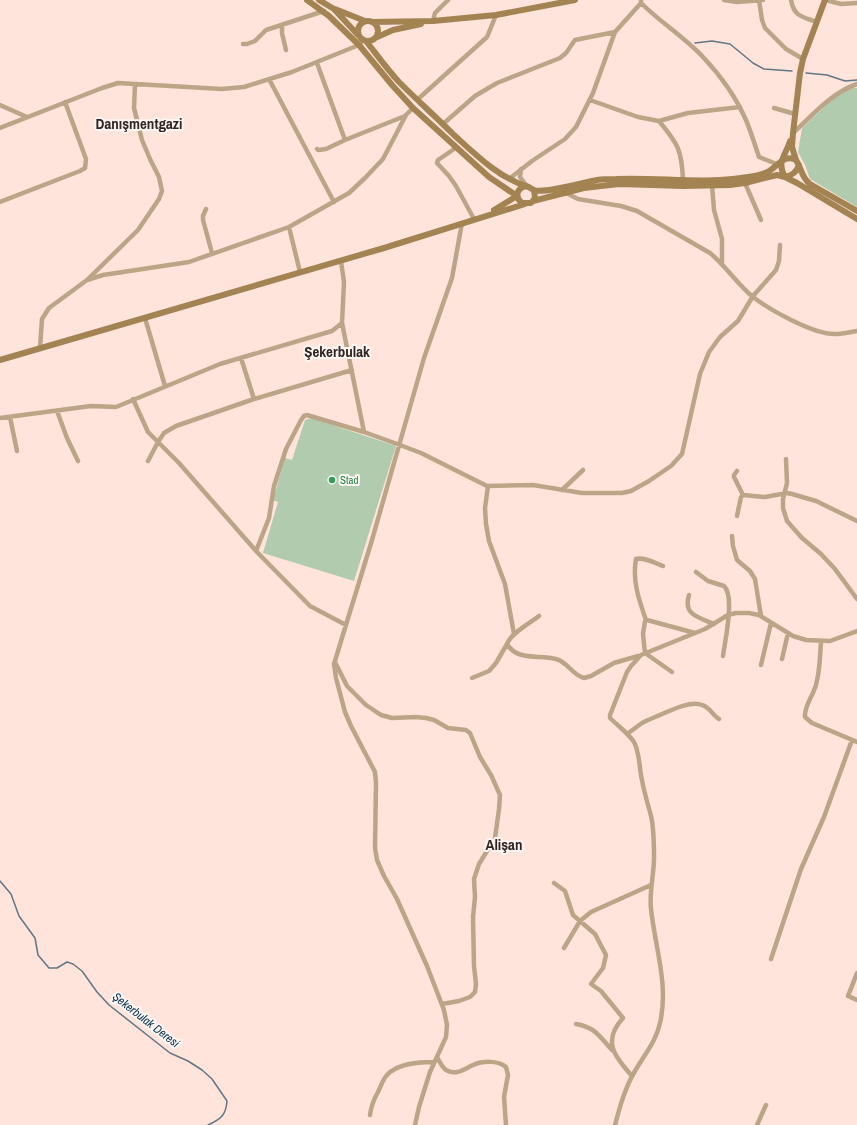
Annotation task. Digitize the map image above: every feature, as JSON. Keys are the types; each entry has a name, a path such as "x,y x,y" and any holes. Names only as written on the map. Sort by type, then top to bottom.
{"main road":[{"path":"307,0 324,11 361,40 392,86 413,108 457,146 489,177 517,196 520,201 525,204"},
{"path":"319,0 334,9 369,21 377,26 378,32 375,38"},
{"path":"361,40 358,28 362,23 369,21 433,21 496,15 575,0"},
{"path":"826,0 803,59 800,73 792,147 803,179 857,211"},
{"path":"334,9 417,100 486,163 508,179 534,190 546,190 599,179 618,178 682,181 727,180 766,173 787,158 798,163"},
{"path":"361,40 372,40 394,30 433,21"},
{"path":"780,163 788,150 793,133"},
{"path":"780,163 785,177"},
{"path":"785,177 792,175 795,172 798,163"},
{"path":"0,360 341,261 533,201 584,188 619,184 712,185 745,183 777,175 785,177 857,219"},
{"path":"477,218 507,203 517,196 518,190 526,186"},
{"path":"533,201 535,196 534,190"}],"street":[{"path":"433,21 435,13 448,0"},
{"path":"724,0 737,2 763,0"},
{"path":"759,0 762,20 766,28 786,49 803,59"},
{"path":"791,0 797,14 817,22"},
{"path":"826,0 841,4 857,3"},
{"path":"508,179 565,139 576,127 590,100 615,32 641,1 653,15 702,56 718,75 740,107 747,121 760,157 780,163"},
{"path":"243,44 255,41 266,30 324,11"},
{"path":"417,100 487,37 496,15"},
{"path":"282,25 286,50"},
{"path":"443,124 475,96 497,83 560,58 566,53 575,40 615,32"},
{"path":"0,128 110,85 124,83 222,89 244,87 317,63 361,40"},
{"path":"317,63 344,140"},
{"path":"269,79 334,202"},
{"path":"40,348 42,318 49,308 87,280 138,230 159,199 162,191 159,177 142,140 134,108 135,84"},
{"path":"793,133 834,96 846,88 857,84"},
{"path":"590,100 638,118 659,121 688,113 740,107"},
{"path":"0,202 85,168 86,159 65,102"},
{"path":"0,105 27,117"},
{"path":"317,149 326,149 344,140 395,121 406,115 413,108"},
{"path":"774,108 795,114"},
{"path":"87,280 103,275 189,262 289,227 349,193 365,178 383,159 406,115"},
{"path":"659,121 672,136 678,149 681,160 682,181"},
{"path":"457,146 438,160 437,163 456,186 477,218"},
{"path":"521,169 520,178 526,186"},
{"path":"745,183 761,220"},
{"path":"712,185 714,210 722,239 722,264"},
{"path":"566,193 578,199 629,208 644,214 710,253 753,296 784,316 816,330 836,334 857,331"},
{"path":"206,209 203,220 212,253"},
{"path":"415,1125 419,1107 434,1062 446,1037 447,1025 442,1004 400,906 377,860 375,848 375,772 345,712 334,669 424,358 452,278 462,223"},
{"path":"289,227 300,272"},
{"path":"256,551 269,518 274,486 286,449 304,416 307,415 364,432 400,445 483,485 488,486 533,486 582,493 622,493 631,491 649,481 677,461 682,454 700,374 709,352 720,337 738,321 753,296 776,270 779,261 780,245"},
{"path":"341,261 344,282 342,324 364,432"},
{"path":"146,318 165,386"},
{"path":"0,418 91,406 116,407 220,364 324,334 332,331 342,324"},
{"path":"241,358 254,399"},
{"path":"148,461 164,434 176,426 254,399 352,370"},
{"path":"133,399 148,432 179,463 256,551 310,606 346,625"},
{"path":"57,411 67,438 78,460"},
{"path":"10,417 17,451"},
{"path":"786,459 787,483 784,494 784,515 790,525 802,538 821,554 835,570 857,599"},
{"path":"562,490 583,470"},
{"path":"737,471 734,477 743,495"},
{"path":"488,486 485,508 486,524 489,541 505,584 514,634"},
{"path":"743,495 765,497 792,494 816,501 857,521"},
{"path":"736,516 741,497 743,495"},
{"path":"732,536 737,560 750,571 755,579 761,616"},
{"path":"615,1125 624,1093 632,1076 656,1037 661,1022 662,973 651,907 651,885 654,860 652,822 642,781 637,749 632,738 610,718 610,712 631,666 643,654 643,630 646,620 636,591 636,560 638,558 663,566"},
{"path":"696,572 708,581 726,587 729,597 724,656"},
{"path":"689,594 687,602 689,610 695,616 714,624"},
{"path":"507,644 513,651 521,654 538,658 552,658 561,660 575,673 584,678 591,676 614,663 643,654 694,633 714,624 728,615 742,612 761,616 799,639 830,641 857,631"},
{"path":"472,678 489,671 496,663 509,639 539,616"},
{"path":"646,620 694,633"},
{"path":"761,665 771,622"},
{"path":"782,659 788,633"},
{"path":"771,959 800,869 824,817 855,741 812,723 805,717 805,711 816,685 821,641"},
{"path":"643,654 672,672"},
{"path":"335,662 348,686 366,705 380,715 392,718 426,718 434,720 448,728 466,730 470,733 480,757 494,781 500,795 495,838 480,864 474,879 475,897 473,918 476,984 475,992 470,997 459,1001 442,1004"},
{"path":"627,734 648,720 693,703 707,707 715,717 719,719"},
{"path":"554,883 567,894 573,915 595,934 606,955 603,968 591,984 601,991 623,1018 613,1030 612,1041 614,1051"},
{"path":"564,948 580,920 591,912 651,885"},
{"path":"857,973 848,996 857,1000"},
{"path":"576,1024 589,1027 593,1030 614,1051 624,1067 632,1076"},
{"path":"437,1057 444,1068 453,1072 464,1071 474,1064 480,1063 493,1062 504,1065 508,1075 504,1097 506,1125"},
{"path":"370,1115 376,1096 389,1073 415,1062 434,1062"},
{"path":"757,1125 766,1105"}],"green space":[{"path":"851,88 857,88 857,207 810,179 798,152 802,128 834,98"},
{"name":"Stad","path":"311,418 396,446 354,581 263,553 278,502 273,500 285,458 292,460 305,420"}],"waterway":[{"path":"695,43 712,41 730,44 753,63 764,69 792,71"},
{"path":"806,73 827,75 845,81 857,80"},
{"name":"Şekerbulak Deresi","path":"0,881 11,894 19,916 35,938 38,955 49,968 57,968 67,962 73,964 82,971 97,992 109,1005 170,1053 188,1061 212,1079 227,1101 222,1116 208,1125"}],"place":[{"name":"Stad","path":"332,480"}],"district":[{"name":"Danışmentgazi","path":"139,124"},
{"name":"Şekerbulak","path":"337,352"},
{"name":"Alişan","path":"504,845"}]}
